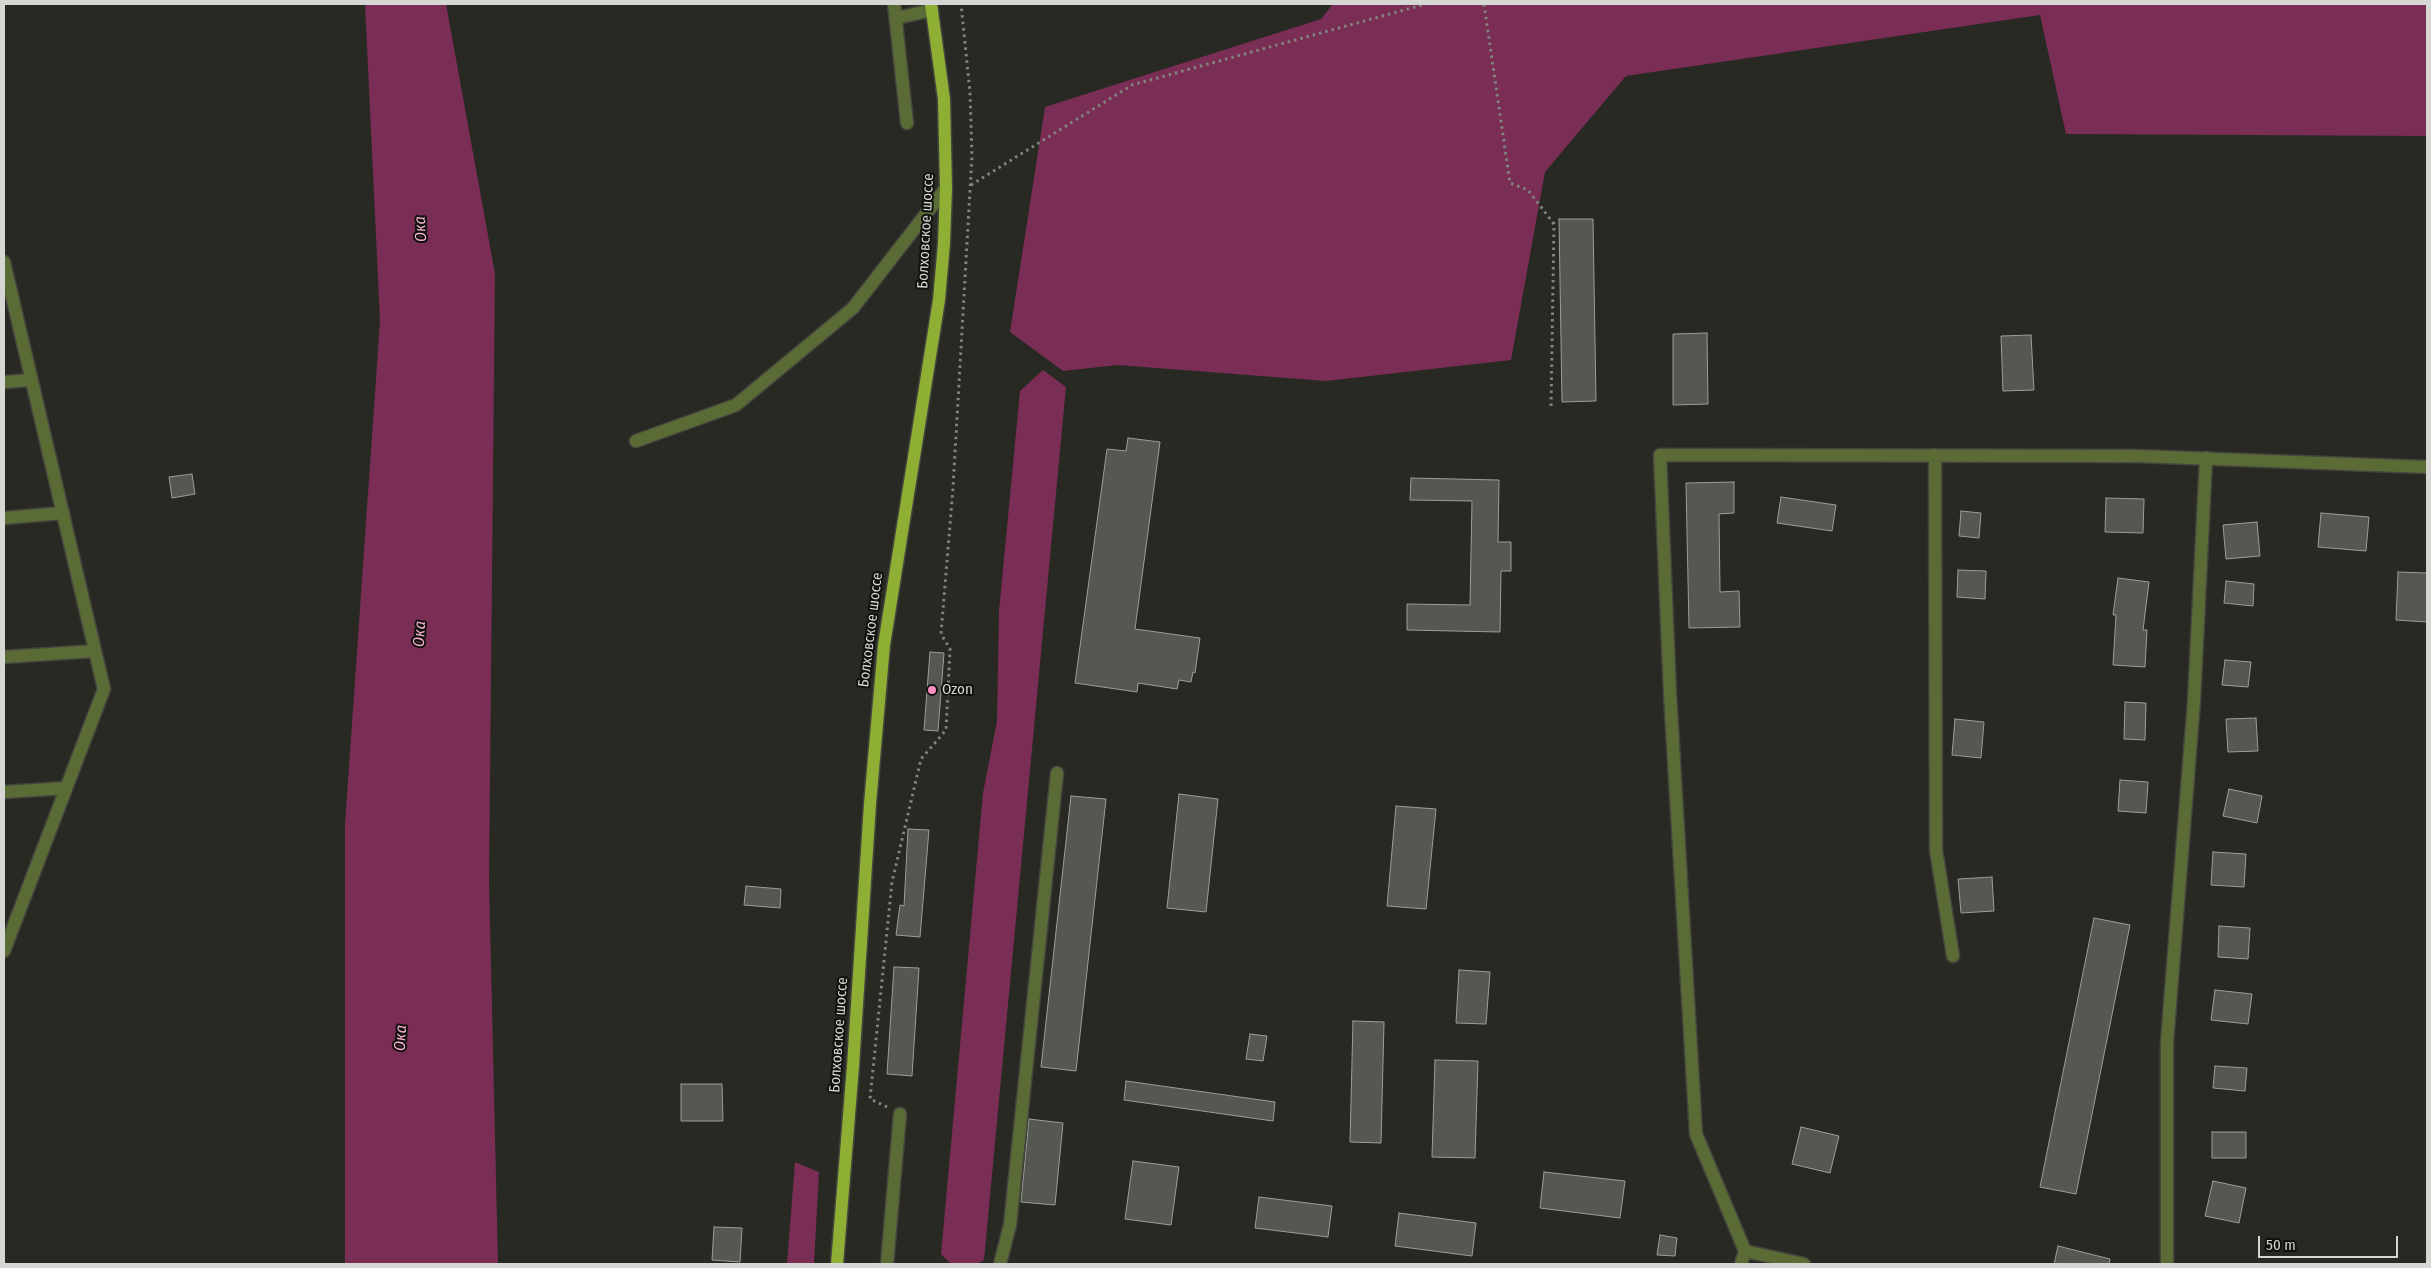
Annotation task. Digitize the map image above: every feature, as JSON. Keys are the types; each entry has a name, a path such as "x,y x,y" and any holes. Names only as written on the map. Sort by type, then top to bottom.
{"main road":[{"name":"Болховское шоссе","path":"836,1264 854,1066 871,795 883,655 904,508 939,300 946,188 944,99 932,7"}],"street":[{"path":"894,4 907,123"},
{"path":"897,18 932,7"},
{"path":"636,441 736,406 853,308 946,188"},
{"path":"4,262 104,689 66,788 8,928 4,951"},
{"path":"4,382 31,380"},
{"path":"1741,1264 1745,1251 1696,1134 1671,704 1660,455 2137,456 2427,466"},
{"path":"1935,455 1936,850 1952,956"},
{"path":"2166,1264 2167,1042 2194,701 2206,458"},
{"path":"4,518 63,513"},
{"path":"4,657 95,651"},
{"path":"1000,1264 1010,1225 1057,773"},
{"path":"4,792 66,788"},
{"path":"887,1264 900,1114"},
{"path":"1745,1251 1804,1264"}],"path":[{"path":"900,1114 870,1099 892,882 921,759 946,730 950,649 941,634 954,488 971,186 970,92 961,4"},
{"path":"971,186 1132,85 1426,4"},
{"path":"1484,4 1510,184 1528,190 1554,224 1551,409"}],"shaded area":[{"path":"365,4 446,4 495,274 489,880 498,1264 345,1264 345,824 380,321"},
{"path":"1333,4 2427,4 2427,136 2066,134 2040,15 1626,76 1545,172 1511,360 1326,381 1117,365 1063,371 1010,332 1045,107 1321,19"},
{"path":"1043,370 1066,387 984,1260 977,1264 951,1264 941,1254 983,793 997,721 999,611 1020,391"},
{"path":"795,1162 819,1172 814,1264 787,1264"}],"building":[{"path":"1559,219 1593,219 1596,401 1562,402"},
{"path":"1707,333 1708,404 1673,405 1673,334"},
{"path":"2031,335 2034,390 2003,391 2001,336"},
{"path":"1128,438 1160,442 1135,629 1200,638 1195,673 1193,672 1191,682 1179,680 1177,689 1138,683 1137,692 1075,683 1107,449 1126,451"},
{"path":"192,474 195,494 172,498 169,477"},
{"path":"1411,478 1499,480 1498,542 1511,542 1511,571 1501,571 1500,632 1407,630 1407,604 1470,605 1472,501 1410,500"},
{"path":"1734,482 1734,513 1719,514 1720,592 1739,591 1740,627 1689,628 1686,483"},
{"path":"1781,497 1836,505 1832,531 1777,523"},
{"path":"2106,498 2144,499 2143,533 2105,532"},
{"path":"1961,511 1981,513 1979,538 1959,536"},
{"path":"2321,513 2369,517 2366,551 2318,547"},
{"path":"2257,522 2260,556 2226,559 2223,525"},
{"path":"1958,570 1986,571 1985,599 1957,597"},
{"path":"2398,572 2427,573 2427,622 2396,620"},
{"path":"2118,578 2149,582 2143,630 2147,630 2145,667 2113,665 2116,615 2113,615"},
{"path":"2226,581 2254,584 2253,606 2224,603"},
{"path":"930,652 944,653 938,731 924,730"},
{"path":"2225,660 2251,662 2248,687 2222,685"},
{"path":"2125,702 2146,703 2145,740 2124,739"},
{"path":"2256,718 2258,751 2228,752 2226,719"},
{"path":"1955,719 1984,722 1981,758 1952,755"},
{"path":"2120,780 2148,782 2146,813 2118,811"},
{"path":"2229,789 2262,796 2257,823 2223,816"},
{"path":"1179,794 1218,799 1206,912 1167,908"},
{"path":"1071,796 1106,799 1076,1071 1041,1067"},
{"path":"1396,806 1436,809 1426,909 1387,906"},
{"path":"908,829 929,830 920,937 896,935 900,905 904,906"},
{"path":"2213,852 2246,854 2244,887 2211,885"},
{"path":"1992,877 1994,911 1961,913 1958,879"},
{"path":"746,886 781,889 780,908 744,905"},
{"path":"2094,918 2130,925 2076,1194 2040,1187"},
{"path":"2219,926 2250,928 2248,959 2218,957"},
{"path":"894,967 919,968 912,1076 887,1074"},
{"path":"1459,970 1490,972 1486,1024 1456,1023"},
{"path":"2215,990 2252,994 2248,1024 2211,1020"},
{"path":"1353,1021 1384,1022 1381,1143 1350,1142"},
{"path":"1250,1034 1267,1036 1263,1061 1246,1059"},
{"path":"1435,1060 1478,1061 1475,1158 1432,1157"},
{"path":"2215,1066 2247,1068 2245,1091 2213,1088"},
{"path":"1126,1081 1275,1102 1273,1121 1124,1100"},
{"path":"681,1084 722,1084 723,1121 681,1121"},
{"path":"1029,1119 1063,1123 1055,1205 1021,1202"},
{"path":"1801,1127 1839,1136 1830,1173 1792,1164"},
{"path":"2212,1132 2246,1132 2246,1158 2212,1158"},
{"path":"1133,1161 1179,1167 1171,1225 1125,1219"},
{"path":"1544,1172 1625,1181 1620,1218 1540,1208"},
{"path":"2213,1181 2246,1188 2239,1223 2205,1216"},
{"path":"1259,1197 1332,1206 1328,1237 1255,1228"},
{"path":"1399,1213 1476,1223 1472,1256 1395,1246"},
{"path":"714,1227 742,1228 740,1262 712,1260"},
{"path":"1660,1235 1677,1238 1675,1256 1657,1255"},
{"path":"2058,1246 2110,1259 2109,1264 2054,1264"}],"place":[{"name":"Ozon","path":"932,690"}],"water label":[{"name":"Ока","path":"421,229"},
{"name":"Ока","path":"420,634"},
{"name":"Ока","path":"401,1038"}]}
